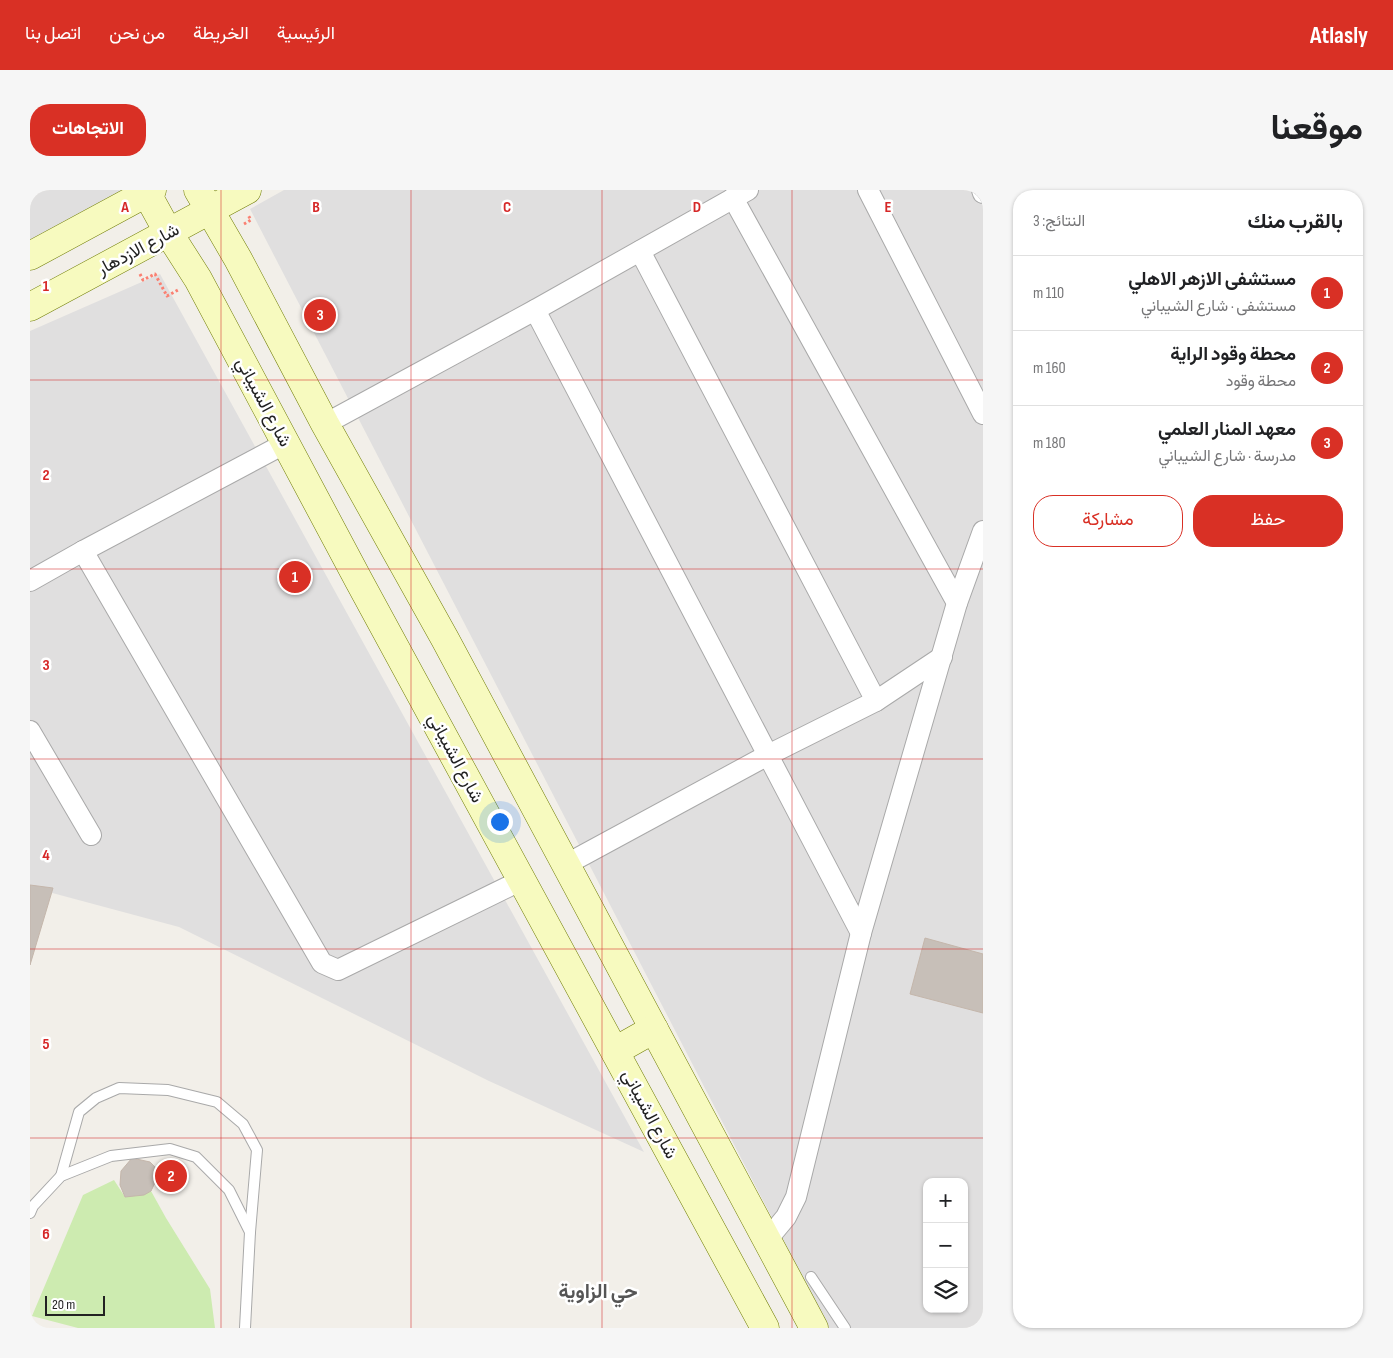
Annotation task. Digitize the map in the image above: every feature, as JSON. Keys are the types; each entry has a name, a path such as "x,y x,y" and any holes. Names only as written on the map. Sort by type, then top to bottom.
{"main road":[{"name":"شارع الازدهار","path":"30,307 168,232 204,200 247,190"},
{"path":"30,256 148,191"},
{"name":"شارع الشيباني","path":"148,191 168,232 198,280 359,581 765,1328"},
{"path":"204,200 238,259 325,424 445,639 766,1241 824,1323"},
{"path":"615,1051 654,1029"}],"street":[{"path":"868,190 983,414"},
{"path":"325,424 535,310 740,194 957,603"},
{"path":"640,251 876,701"},
{"path":"535,310 861,933"},
{"path":"30,581 286,443"},
{"path":"766,1241 786,1217 796,1197 861,933 957,603 983,531"},
{"path":"83,551 322,963 338,970 522,880"},
{"path":"566,865 768,756 876,701 942,657"},
{"path":"30,731 91,835"}],"lane":[{"path":"61,1176 79,1112 96,1098 119,1088 168,1090 217,1102 243,1124 257,1150 244,1328"},
{"path":"30,1213 61,1176 111,1156 170,1149 196,1157 229,1190 250,1232"},
{"path":"811,1277 824,1323 845,1328"}],"shaded area":[{"path":"30,190 128,190 30,243"},
{"path":"284,190 983,190 983,1328 829,1328 250,209"},
{"path":"160,274 644,1152 489,1081 179,927 30,887 30,331"}],"green space":[{"path":"114,1180 125,1197 151,1191 210,1289 215,1328 78,1328 32,1316 83,1195"}],"building":[{"path":"30,885 53,888 30,965"},
{"path":"925,938 983,954 983,1013 910,994"},
{"path":"132,1158 150,1162 160,1172 151,1191 144,1195 125,1197 120,1185 121,1171"}],"place":[{"name":"معهد المنار العلمي","path":"320,315"},
{"name":"مستشفى الازهر الاهلي","path":"295,577"},
{"name":"محطة وقود الراية","path":"171,1176"}],"district":[{"name":"حي الزاوية","path":"598,1291"}]}
